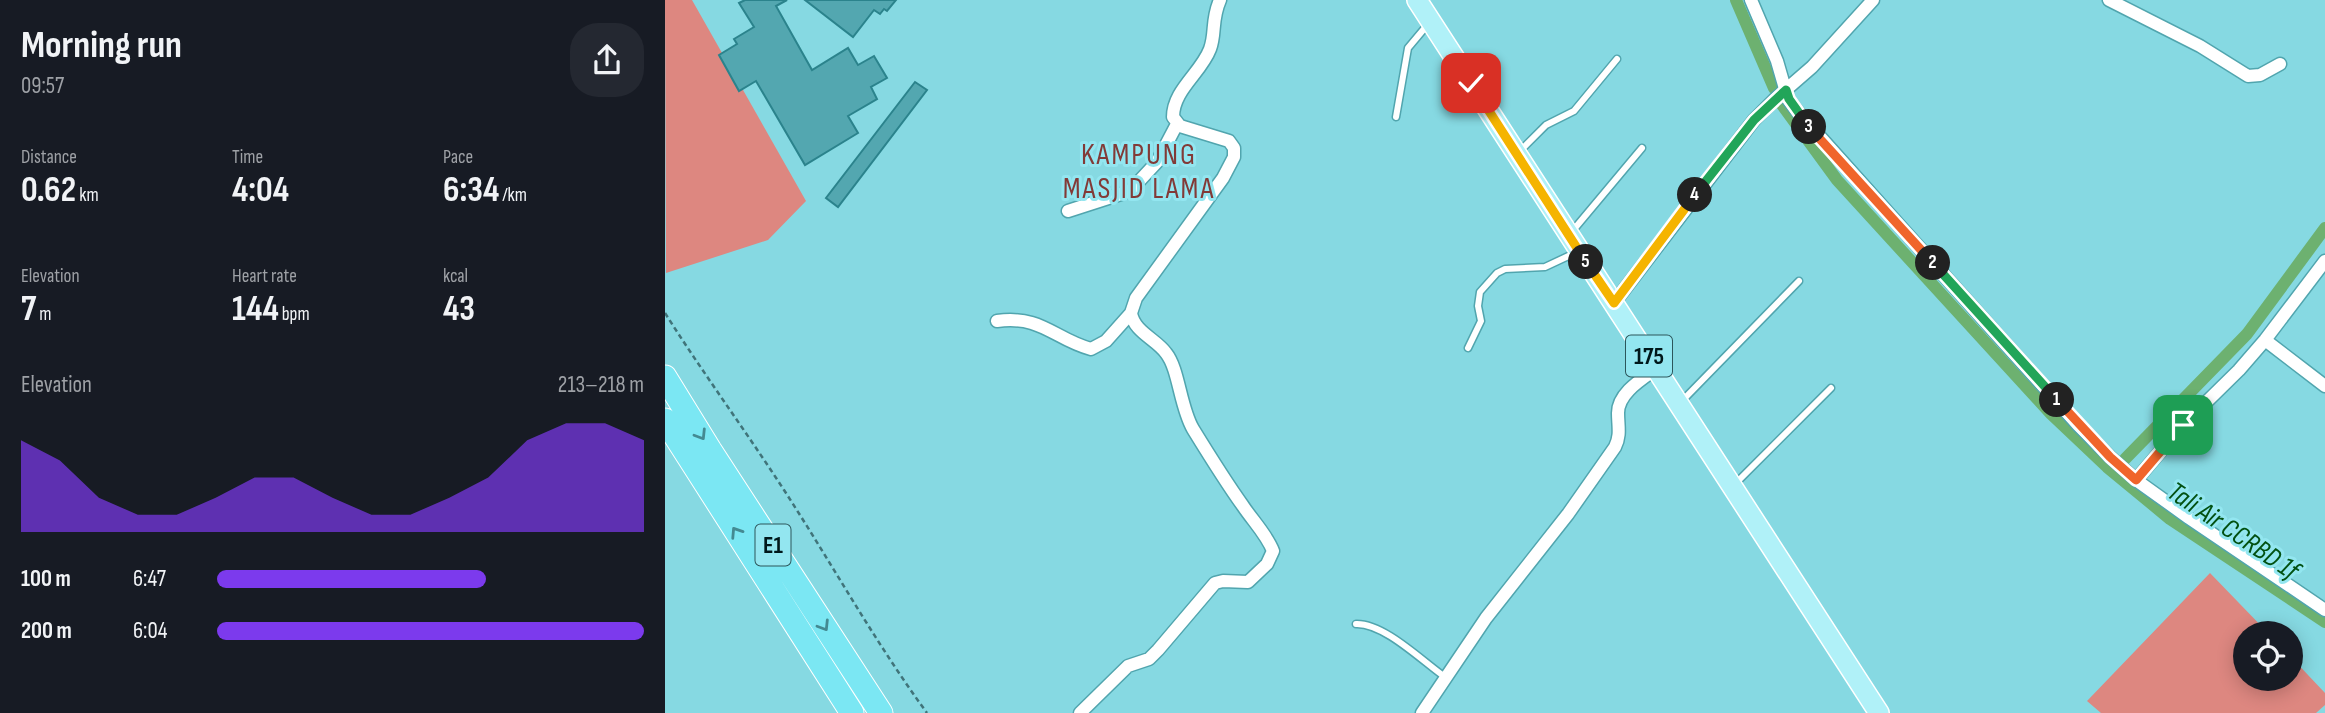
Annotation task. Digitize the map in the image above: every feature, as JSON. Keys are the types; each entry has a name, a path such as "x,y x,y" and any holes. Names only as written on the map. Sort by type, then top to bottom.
{"highway":[{"name":"E1","path":"665,377 881,713"},
{"name":"E1","path":"665,420 852,713"}],"main road":[{"name":"175","path":"1417,0 1879,713"}],"street":[{"path":"997,321 1020,320 1034,323 1091,349 1106,341 1131,313 1136,298 1223,178 1234,157 1234,148 1229,141 1177,124 1173,117 1175,104 1210,50 1213,19 1220,0"},
{"path":"1751,0 1789,99 1797,111 2078,425 2136,480 2325,610"},
{"path":"1614,303 1754,120 1812,67 1873,0"},
{"path":"2109,0 2200,46 2248,76 2260,75 2280,64"},
{"path":"1068,211 1130,191 1157,162 1177,124"},
{"path":"2136,480 2183,425 2239,370 2265,340 2325,261"},
{"path":"1080,713 1128,666 1149,659 1215,583 1248,582 1267,564 1273,551 1193,428 1165,351 1136,325 1131,313"},
{"path":"2265,340 2325,386"},
{"path":"1422,713 1509,587 1568,514 1615,447 1619,437 1618,411 1622,398 1657,368"}],"lane":[{"path":"1396,117 1408,48 1431,21"},
{"path":"1516,155 1546,125 1574,111 1617,59"},
{"path":"1468,348 1480,327 1480,292 1496,273 1505,269 1545,268 1574,243 1642,148"},
{"path":"1680,403 1799,281"},
{"path":"1733,487 1831,388"},
{"path":"1356,624 1378,629 1446,678"}],"path":[{"path":"665,313 706,378 783,488 904,682 927,713"}],"shaded area":[{"path":"665,0 692,0 806,201 768,240 666,273"},
{"path":"2210,573 2256,621 2233,621 2233,691 2303,691 2303,670 2325,693 2325,705 2316,713 2101,713 2087,701"}],"building":[{"path":"745,0 787,0 776,6 812,70 848,48 858,65 874,56 887,78 871,87 877,99 848,116 858,133 805,165 756,81 739,91 719,55 737,44 734,39 754,27 739,3"},
{"path":"805,0 896,0 887,11 884,9 880,14 874,10 853,37"},
{"path":"915,82 927,90 838,207 826,198"}],"waterway":[{"name":"Tali Air CCRBD 1f","path":"1736,0 1774,88"},
{"name":"Tali Air CCRBD 1f","path":"1780,102 1837,180 2051,414 2107,467 2170,519 2325,622"},
{"path":"2125,459 2247,334 2325,228"}],"district":[{"name":"KAMPUNG MASJID LAMA","path":"1139,171"}],"route":[{"path":"1471,83 1614,303 1754,120 1786,90 1789,99 1811,129 2078,425 2136,480 2183,425"}]}
